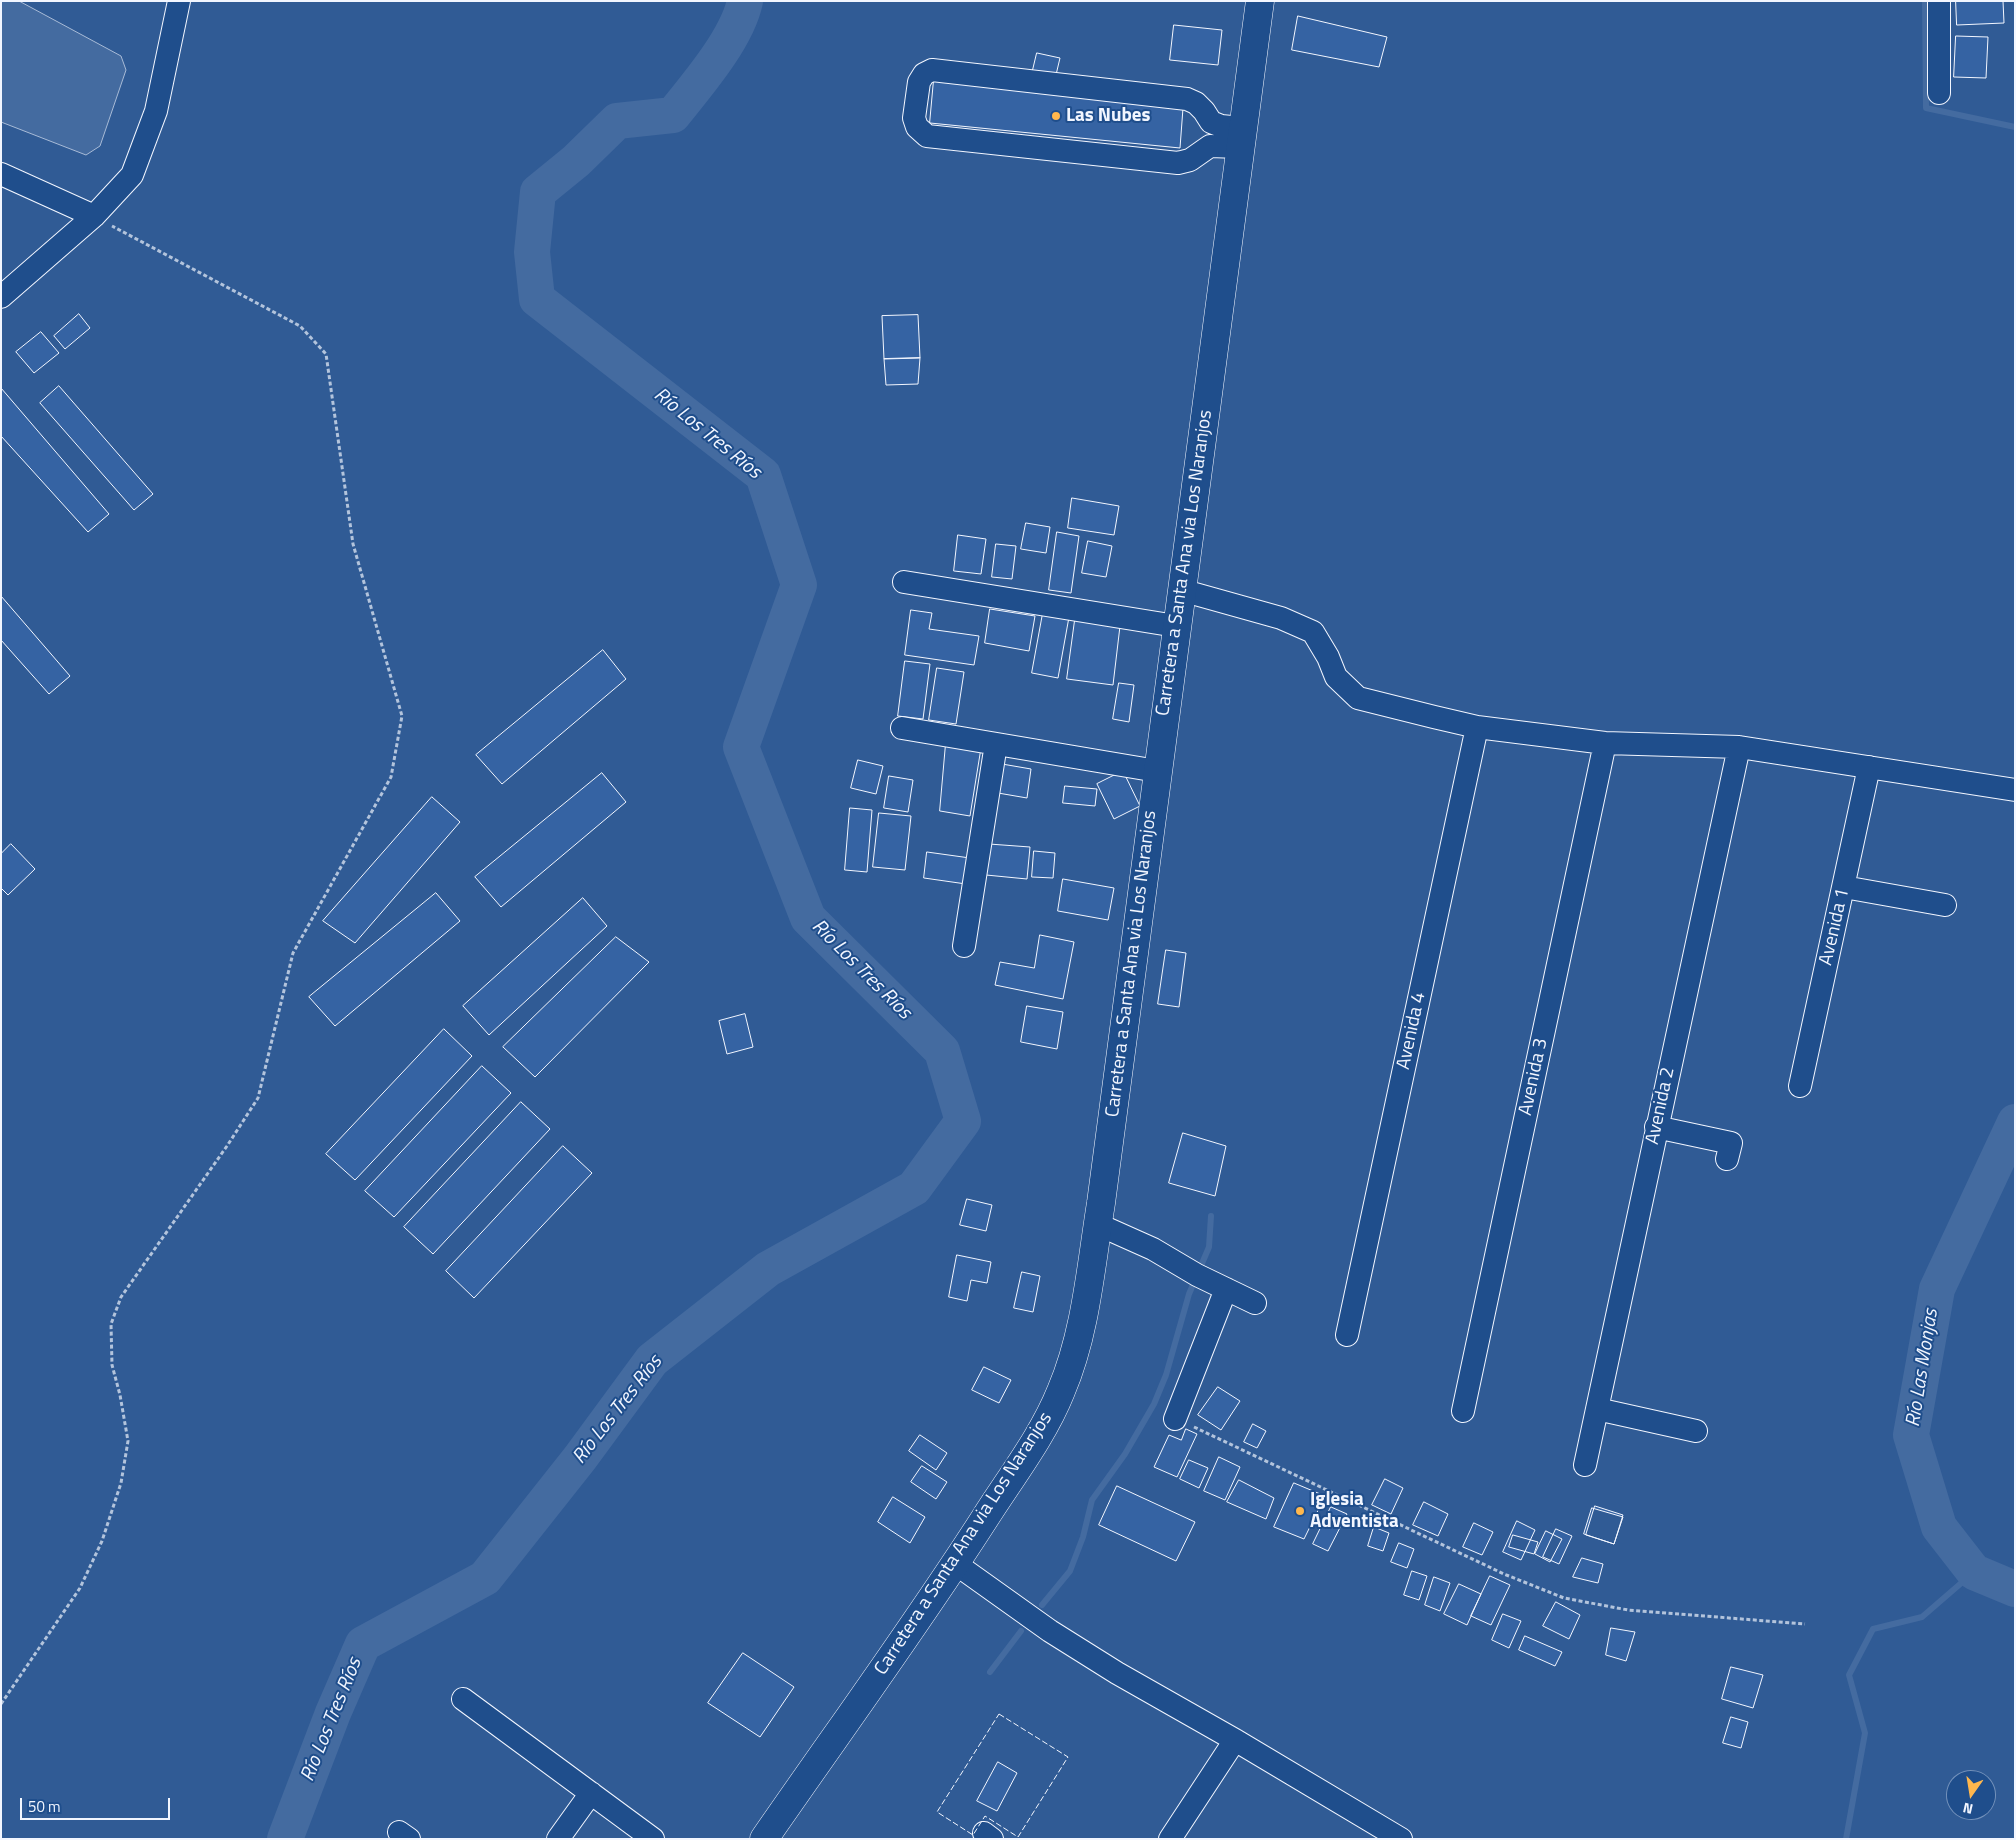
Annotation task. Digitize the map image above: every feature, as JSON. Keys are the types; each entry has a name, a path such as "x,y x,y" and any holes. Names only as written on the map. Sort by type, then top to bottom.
{"main road":[{"name":"Carretera a Santa Ana via Los Naranjos","path":"764,1839 956,1564 1048,1420 1072,1362 1082,1321 1098,1224 1260,1"}],"street":[{"path":"1,297 94,216 132,175 156,111 179,1"},
{"path":"1939,1 1939,93"},
{"path":"932,70 1187,99 1196,103 1211,122 1241,138 1210,146 1190,160 1178,163 927,136 917,127 914,118 919,82 924,74 932,70"},
{"path":"1,174 94,216"},
{"path":"904,582 1176,626"},
{"path":"1181,590 1281,618 1313,632 1328,657 1336,677 1358,698 1476,726 1605,743 1739,747 2015,790"},
{"name":"Avenida 4","path":"1347,1335 1476,726"},
{"path":"902,728 1157,771"},
{"name":"Avenida 3","path":"1463,1410 1605,743"},
{"path":"964,946 996,744"},
{"name":"Avenida 2","path":"1585,1465 1739,747"},
{"name":"Avenida 1","path":"1800,1086 1795,1063 1844,887 1869,767"},
{"path":"1844,887 1921,908 1945,905"},
{"path":"1656,1127 1729,1151"},
{"path":"1098,1224 1153,1249 1197,1275 1255,1303"},
{"path":"1175,1418 1226,1289"},
{"path":"1597,1409 1696,1431"},
{"path":"956,1564 1050,1631 1117,1674 1236,1740 1401,1839"},
{"path":"463,1698 653,1839"},
{"path":"1170,1839 1236,1740"},
{"path":"558,1839 590,1793"}],"path":[{"path":"1,1704 80,1588 102,1541 121,1483 128,1441 120,1394 112,1365 111,1324 121,1297 227,1146 258,1098 293,953 391,777 402,716 353,544 326,354 300,326 94,216"},
{"path":"1175,1418 1504,1574 1564,1598 1628,1610 1805,1624"}],"shaded area":[{"path":"1,1 2015,1 2015,1839 1,1839"},
{"path":"1,1 19,1 121,56 126,70 100,146 86,155 1,122"}],"building":[{"path":"1956,1 2003,1 2004,23 1957,25"},
{"path":"1298,16 1387,37 1379,67 1292,50"},
{"path":"1174,25 1222,30 1218,65 1170,60"},
{"path":"1956,36 1988,37 1986,78 1954,77"},
{"path":"1037,53 1060,58 1055,79 1032,74"},
{"name":"Las Nubes","path":"934,79 1183,108 1180,148 930,123"},
{"path":"79,314 90,328 65,349 54,336"},
{"path":"918,315 920,358 884,359 882,316"},
{"path":"41,332 59,353 34,373 16,352"},
{"path":"920,358 918,384 886,385 884,359"},
{"path":"59,386 153,494 134,510 40,403"},
{"path":"1,388 109,514 88,532 1,436"},
{"path":"1072,498 1119,506 1114,535 1068,528"},
{"path":"1026,523 1050,527 1046,553 1021,549"},
{"path":"1057,532 1079,536 1071,593 1049,590"},
{"path":"958,535 986,539 981,574 954,571"},
{"path":"1088,541 1112,546 1106,577 1082,573"},
{"path":"996,544 1016,546 1012,579 992,577"},
{"path":"1,596 70,676 49,694 1,640"},
{"path":"990,609 1035,616 1029,651 985,643"},
{"path":"911,610 932,613 929,629 979,636 974,665 905,655"},
{"path":"1043,613 1069,617 1058,678 1032,673"},
{"path":"1075,620 1120,626 1113,685 1067,679"},
{"path":"603,650 626,679 502,784 476,755"},
{"path":"905,661 930,664 923,719 898,716"},
{"path":"937,668 964,672 956,724 929,720"},
{"path":"1119,683 1134,685 1129,722 1113,719"},
{"path":"946,743 981,748 970,816 940,811"},
{"path":"858,760 883,766 876,794 851,788"},
{"path":"1002,764 1031,769 1027,798 998,793"},
{"path":"1123,771 1140,806 1114,819 1097,784"},
{"path":"602,773 626,802 501,907 475,877"},
{"path":"889,776 913,780 908,812 884,808"},
{"path":"1065,786 1097,789 1095,806 1063,803"},
{"path":"432,797 460,822 355,943 323,921"},
{"path":"850,808 872,810 867,872 845,870"},
{"path":"879,813 911,816 905,870 873,867"},
{"path":"11,844 35,869 8,895 1,888 1,854"},
{"path":"989,844 1030,847 1027,879 986,875"},
{"path":"1034,851 1055,853 1053,878 1032,877"},
{"path":"927,852 970,858 966,884 924,878"},
{"path":"1063,879 1114,888 1108,920 1058,911"},
{"path":"436,893 460,921 335,1026 309,997"},
{"path":"583,898 607,926 489,1035 463,1006"},
{"path":"1040,935 1074,942 1063,999 995,985 1000,962 1034,968"},
{"path":"616,937 649,962 535,1077 503,1047"},
{"path":"1166,950 1186,953 1179,1007 1158,1004"},
{"path":"1027,1006 1063,1012 1057,1049 1021,1042"},
{"path":"745,1014 753,1047 727,1054 719,1021"},
{"path":"444,1029 472,1056 355,1180 326,1154"},
{"path":"482,1066 511,1093 394,1217 365,1191"},
{"path":"521,1102 550,1129 433,1254 404,1227"},
{"path":"1183,1133 1226,1146 1215,1196 1169,1183"},
{"path":"563,1146 592,1173 474,1298 446,1271"},
{"path":"967,1199 992,1205 986,1231 960,1225"},
{"path":"957,1255 991,1262 987,1283 971,1280 967,1301 949,1297"},
{"path":"1022,1272 1040,1276 1033,1312 1014,1308"},
{"path":"984,1367 1011,1380 999,1403 972,1390"},
{"path":"1218,1387 1240,1401 1221,1430 1198,1415"},
{"path":"1253,1424 1266,1431 1257,1448 1244,1442"},
{"path":"1186,1429 1197,1434 1177,1477 1154,1467 1169,1435 1181,1440"},
{"path":"920,1435 947,1453 936,1470 909,1451"},
{"path":"1219,1457 1240,1467 1225,1500 1204,1491"},
{"path":"1189,1460 1208,1468 1199,1488 1180,1479"},
{"path":"922,1466 947,1482 936,1499 911,1482"},
{"path":"1385,1479 1403,1488 1391,1514 1372,1505"},
{"path":"1239,1480 1274,1498 1266,1519 1227,1502"},
{"name":"Iglesia Adventista","path":"1294,1483 1325,1496 1304,1539 1274,1527"},
{"path":"1117,1486 1195,1522 1176,1561 1099,1525"},
{"path":"893,1497 925,1517 910,1543 878,1522"},
{"path":"1424,1502 1448,1514 1438,1536 1413,1525"},
{"path":"1595,1506 1623,1515 1614,1544 1586,1535"},
{"path":"1331,1507 1347,1514 1328,1551 1313,1544"},
{"path":"1592,1508 1623,1517 1614,1544 1584,1534"},
{"path":"1517,1521 1535,1530 1521,1560 1503,1552"},
{"path":"1474,1523 1493,1532 1482,1555 1463,1547"},
{"path":"1374,1527 1389,1533 1383,1551 1368,1546"},
{"path":"1556,1529 1572,1536 1559,1564 1543,1557"},
{"path":"1546,1531 1562,1539 1550,1562 1535,1554"},
{"path":"1513,1535 1538,1542 1534,1554 1509,1547"},
{"path":"1399,1543 1414,1549 1407,1568 1391,1562"},
{"path":"1582,1558 1603,1564 1598,1583 1573,1577"},
{"path":"1412,1571 1427,1576 1419,1600 1404,1595"},
{"path":"1490,1576 1510,1585 1491,1625 1471,1616"},
{"path":"1434,1577 1450,1583 1440,1611 1425,1605"},
{"path":"1459,1584 1481,1594 1467,1625 1444,1614"},
{"path":"1556,1602 1580,1615 1569,1639 1543,1626"},
{"path":"1503,1614 1521,1621 1509,1648 1492,1640"},
{"path":"1611,1628 1635,1632 1626,1661 1606,1655"},
{"path":"1525,1636 1562,1652 1555,1666 1519,1650"},
{"path":"743,1653 794,1687 760,1737 708,1703"},
{"path":"1731,1667 1763,1675 1753,1708 1722,1699"},
{"path":"1731,1717 1748,1722 1741,1748 1723,1743"},
{"path":"998,1762 1017,1773 997,1811 977,1801"}],"waterway":[{"name":"Río Los Tres Ríos","path":"285,1839 333,1713 363,1644 485,1578 580,1458 652,1360 768,1269 914,1188 963,1121 942,1051 808,918 741,747 799,585 763,475 537,299 532,252 538,192 576,161 617,121 673,115 725,46 741,16 745,1"},
{"path":"1925,1 1926,108 2015,127"},
{"name":"Río Las Monjas","path":"2015,1122 1937,1289 1911,1435 1939,1527 1974,1572 2015,1589"},
{"path":"1042,1605 1070,1571 1083,1537 1092,1500 1125,1454 1154,1404 1166,1375 1189,1294 1209,1247 1211,1216"},
{"path":"1846,1839 1865,1733 1849,1675 1873,1629 1922,1617 1974,1572"},
{"path":"990,1672 1021,1631"}],"fence":[{"path":"999,1714 1068,1757 1018,1837 985,1816 973,1835 937,1812 999,1714"}],"place":[{"name":"Las Nubes","path":"1056,116"},
{"name":"Iglesia Adventista","path":"1300,1511"}]}
